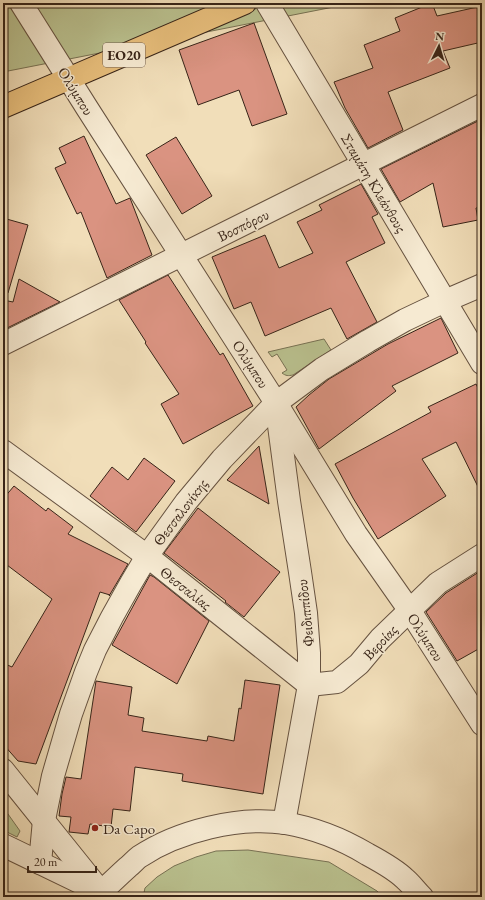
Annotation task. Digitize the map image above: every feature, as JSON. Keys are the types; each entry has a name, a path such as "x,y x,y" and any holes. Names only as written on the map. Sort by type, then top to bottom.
{"main road":[{"name":"ΕΟ20","path":"3,107 245,3"}],"street":[{"name":"Ολύμπου","path":"21,3 68,79 276,403 356,534 410,611 482,724"},
{"name":"Σταμάτη Κλεάνθους","path":"266,3 482,363"},
{"name":"Βοσπόρου","path":"3,344 482,105"},
{"name":"Θεσσαλονίκης","path":"40,863 44,820 53,776 71,714 86,672 95,650 131,582 147,556 186,502 222,459 276,403 322,369 406,320 445,300 482,285"},
{"name":"Φειδιππίδου","path":"276,403 306,613 309,652 309,685 284,823"},
{"name":"Θεσσαλίας","path":"3,451 147,556 309,685"},
{"name":"Βεροίας","path":"309,685 337,682 359,664 380,640 438,583 482,555"},
{"path":"3,770 44,820 100,895"},
{"path":"100,895 139,858 163,844 186,834 230,824 266,822 284,823 307,828 352,845 382,862 405,878 422,897"},
{"path":"3,845 100,895"}],"green space":[{"path":"3,3 354,3 3,72"},
{"path":"324,339 331,350 293,375 287,376 282,373 287,370 277,354 272,357 268,352"},
{"path":"3,807 20,831 17,837 3,830"},
{"path":"248,850 329,862 377,891 383,897 143,897 145,888 157,877 174,866 216,851"}],"building":[{"path":"432,3 437,16 482,6 482,42 443,51 450,68 388,92 403,130 368,148 345,108 334,82 373,68 364,45 400,31 395,18"},
{"path":"254,23 287,114 252,126 239,90 198,105 179,50"},
{"path":"482,119 482,207 476,208 478,220 443,227 433,183 400,202 381,169"},
{"path":"84,136 116,204 130,198 152,255 107,278 81,212 77,214 55,168 66,163 59,148"},
{"path":"176,137 212,196 182,214 146,155"},
{"path":"361,184 378,214 372,217 385,243 346,262 377,322 347,339 331,308 265,336 251,302 234,309 212,257 265,235 279,268 313,253 297,222 322,210 319,205"},
{"path":"3,218 28,225 8,293 3,292"},
{"path":"168,275 220,355 223,353 253,406 183,444 161,404 179,394 145,343 146,342 119,300"},
{"path":"19,279 60,302 3,330 3,300 13,302"},
{"path":"441,318 458,353 392,386 396,391 319,449 296,407 329,379 388,344"},
{"path":"476,384 482,396 482,495 456,442 422,459 446,496 378,539 353,498 335,464 431,412 428,407"},
{"path":"259,446 269,504 227,480"},
{"path":"144,458 175,481 136,532 90,496 112,467 128,480"},
{"path":"14,486 46,511 48,508 73,527 68,534 128,564 110,595 100,592 36,764 18,761 3,744 3,663 12,667 52,599 3,562 3,499"},
{"path":"198,508 280,572 244,617 225,602 226,601 164,553"},
{"path":"482,570 482,647 457,661 426,612 446,593"},
{"path":"150,575 209,621 177,684 112,645"},
{"path":"245,680 280,685 263,794 182,781 183,774 135,767 130,811 113,809 111,827 90,824 88,834 69,832 71,817 59,816 62,794 66,777 81,779 96,681 132,687 128,715 144,718 142,731 207,741 208,736 234,741 239,708 241,709"}],"place":[{"name":"Da Capo","path":"95,828"}]}
